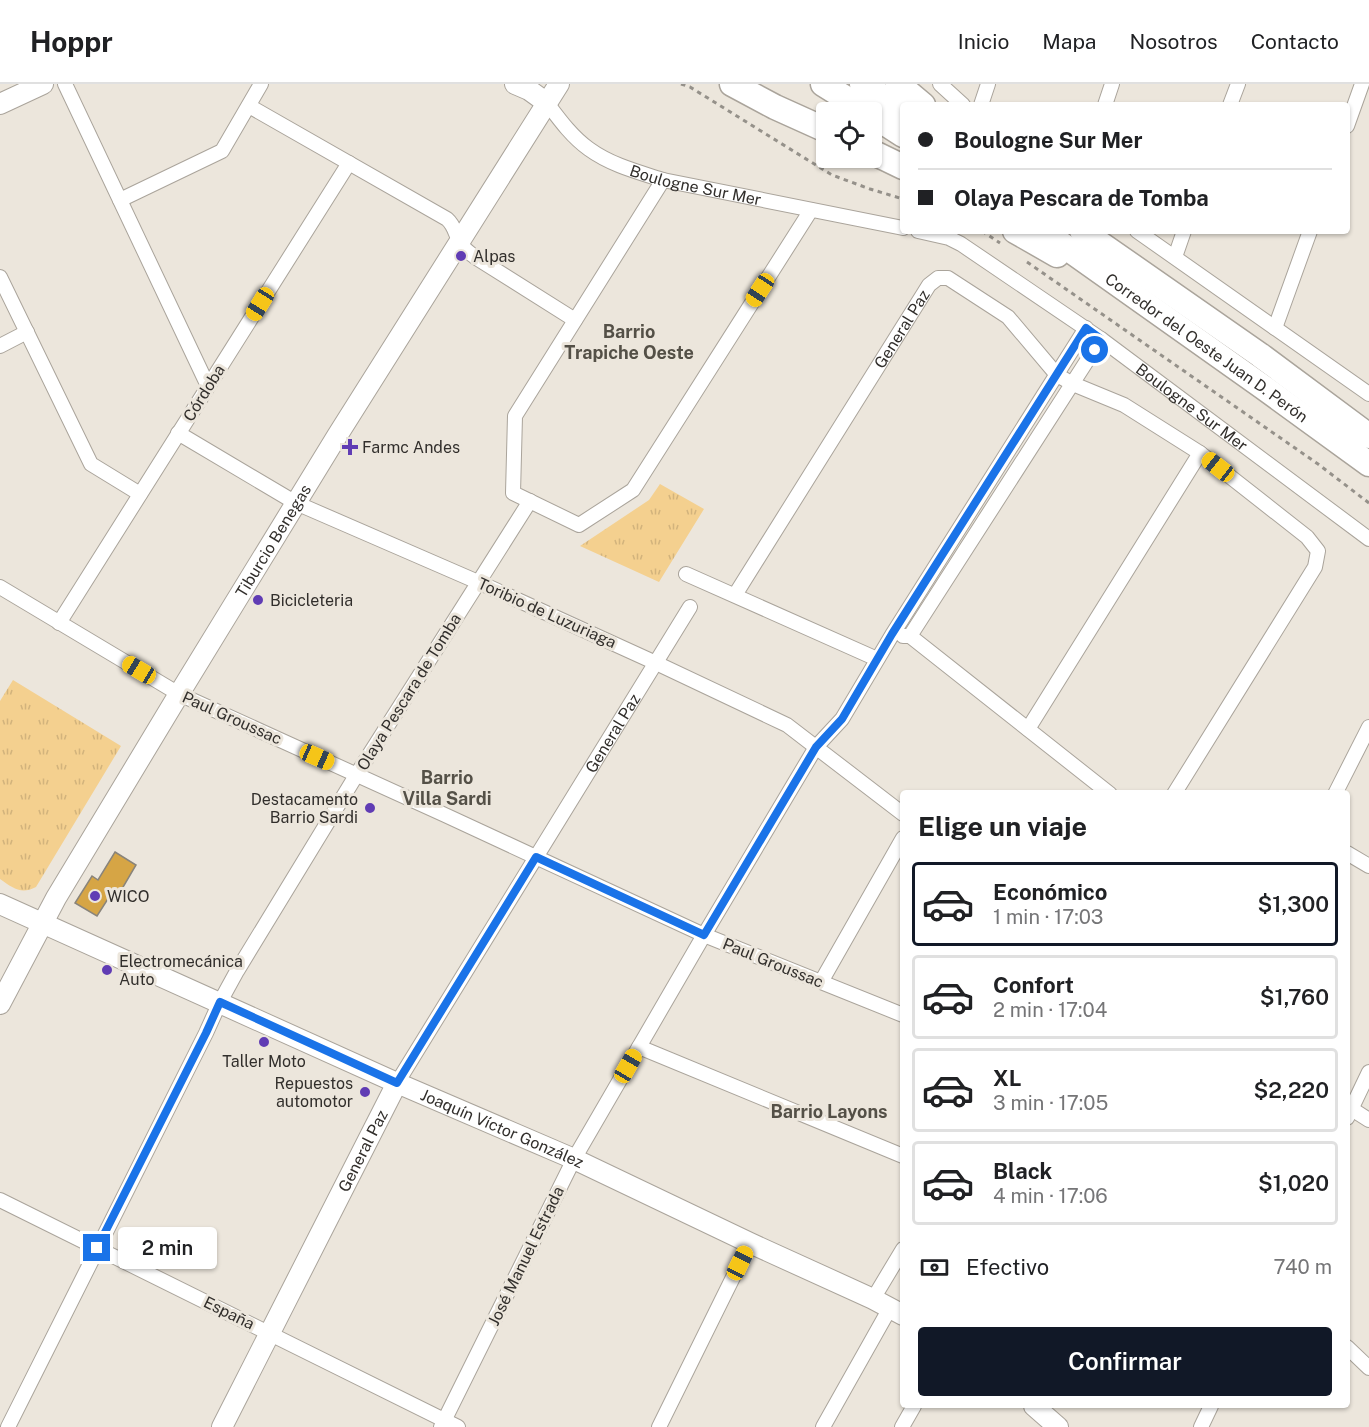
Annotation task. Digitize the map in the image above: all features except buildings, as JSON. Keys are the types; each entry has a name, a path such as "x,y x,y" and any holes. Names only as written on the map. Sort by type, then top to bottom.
{"highway":[{"path":"732,84 816,125"},
{"path":"823,84 851,102"},
{"path":"862,84 900,107"},
{"path":"898,84 919,102"},
{"path":"882,122 900,133"},
{"path":"882,157 900,166"},
{"name":"Corredor del Oeste Juan D. Perón","path":"1046,234 1369,464"},
{"name":"Corredor del Oeste Juan D. Perón","path":"1086,234 1369,436"},
{"path":"1009,238 1052,253 1107,277"}],"main road":[{"path":"0,104 43,84"},
{"name":"Boulogne Sur Mer","path":"515,84 529,90 547,103"},
{"name":"Tiburcio Benegas","path":"0,1004 56,898 179,694 459,241 559,84"},
{"name":"Joaquín Víctor González","path":"0,904 397,1083 574,1159 888,1307"},
{"name":"General Paz","path":"222,1427 397,1083"},
{"path":"1036,1408 1058,1427"}],"street":[{"path":"65,84 208,386"},
{"path":"120,200 222,151 261,84"},
{"path":"940,84 960,102"},
{"path":"982,102 988,84"},
{"path":"1106,102 1112,84"},
{"path":"1231,102 1238,84"},
{"path":"1350,118 1362,84"},
{"name":"Boulogne Sur Mer","path":"547,103 587,148 616,164 663,180 900,227"},
{"path":"249,106 447,219 466,250 575,320"},
{"name":"Córdoba","path":"59,623 349,163"},
{"path":"663,180 515,416 513,493 579,525 633,490 812,210"},
{"name":"Boulogne Sur Mer","path":"931,234 961,244 1086,328 1369,539"},
{"path":"1141,234 1369,394"},
{"path":"1175,257 1183,234"},
{"path":"1275,328 1309,234"},
{"path":"0,277 91,464 140,494"},
{"name":"General Paz","path":"735,595 929,285 938,278 948,278 1008,317 1057,375"},
{"path":"686,574 877,659 1086,328"},
{"path":"0,346 27,332"},
{"path":"909,636 1101,339"},
{"path":"1057,375 1124,405 1200,453 1308,537 1318,551 1315,567 1176,790"},
{"name":"Toribio de Luzuriaga","path":"178,434 296,503 478,582 787,725 900,812"},
{"path":"1028,729 1200,453"},
{"name":"Olaya Pescara de Tomba","path":"8,1427 237,971 357,774 530,501"},
{"name":"Paul Groussac","path":"0,587 179,694 704,935 900,1014"},
{"name":"General Paz","path":"397,1083 690,607"},
{"path":"892,634 909,636 1105,790"},
{"name":"José Manuel Estrada","path":"443,1424 574,1159 816,747 842,719 877,659"},
{"path":"1337,790 1369,726"},
{"path":"821,982 900,843"},
{"path":"1350,855 1369,866"},
{"path":"639,1047 900,1155"},
{"path":"1350,1107 1369,1072"},
{"path":"1350,1112 1369,1120"},
{"name":"España","path":"0,1200 269,1333 443,1424 458,1427"},
{"path":"659,1427 750,1243"},
{"path":"823,1427 888,1307 900,1261"},
{"path":"1350,1350 1369,1368"},
{"path":"902,1427 913,1408"},
{"path":"1201,1427 1210,1408"}],"path":[{"path":"681,84 690,87 832,175 900,198"},
{"path":"994,234 1009,238"},
{"path":"1023,259 1318,464 1369,503"}],"green space":[{"path":"660,484 704,509 659,582 580,546 649,500"},
{"path":"13,680 121,746 36,887 26,890 13,888 0,879 0,701"}],"place":[{"name":"Alpas","path":"461,256"},
{"name":"Farmc Andes","path":"350,447"},
{"name":"Bicicleteria","path":"258,600"},
{"name":"Destacamento Barrio Sardi","path":"370,808"},
{"name":"WICO","path":"95,896"},
{"name":"Electromecánica Auto","path":"107,970"},
{"name":"Taller Moto","path":"264,1042"},
{"name":"Repuestos automotor","path":"365,1092"}],"district":[{"name":"Barrio Trapiche Oeste","path":"629,341"},
{"name":"Barrio Villa Sardi","path":"447,787"},
{"name":"Barrio Layons","path":"829,1111"}],"route":[{"path":"97,1248 220,1002 397,1083 536,857 704,935 816,747 842,719 892,634 1086,328 1101,339 1095,350"}]}
